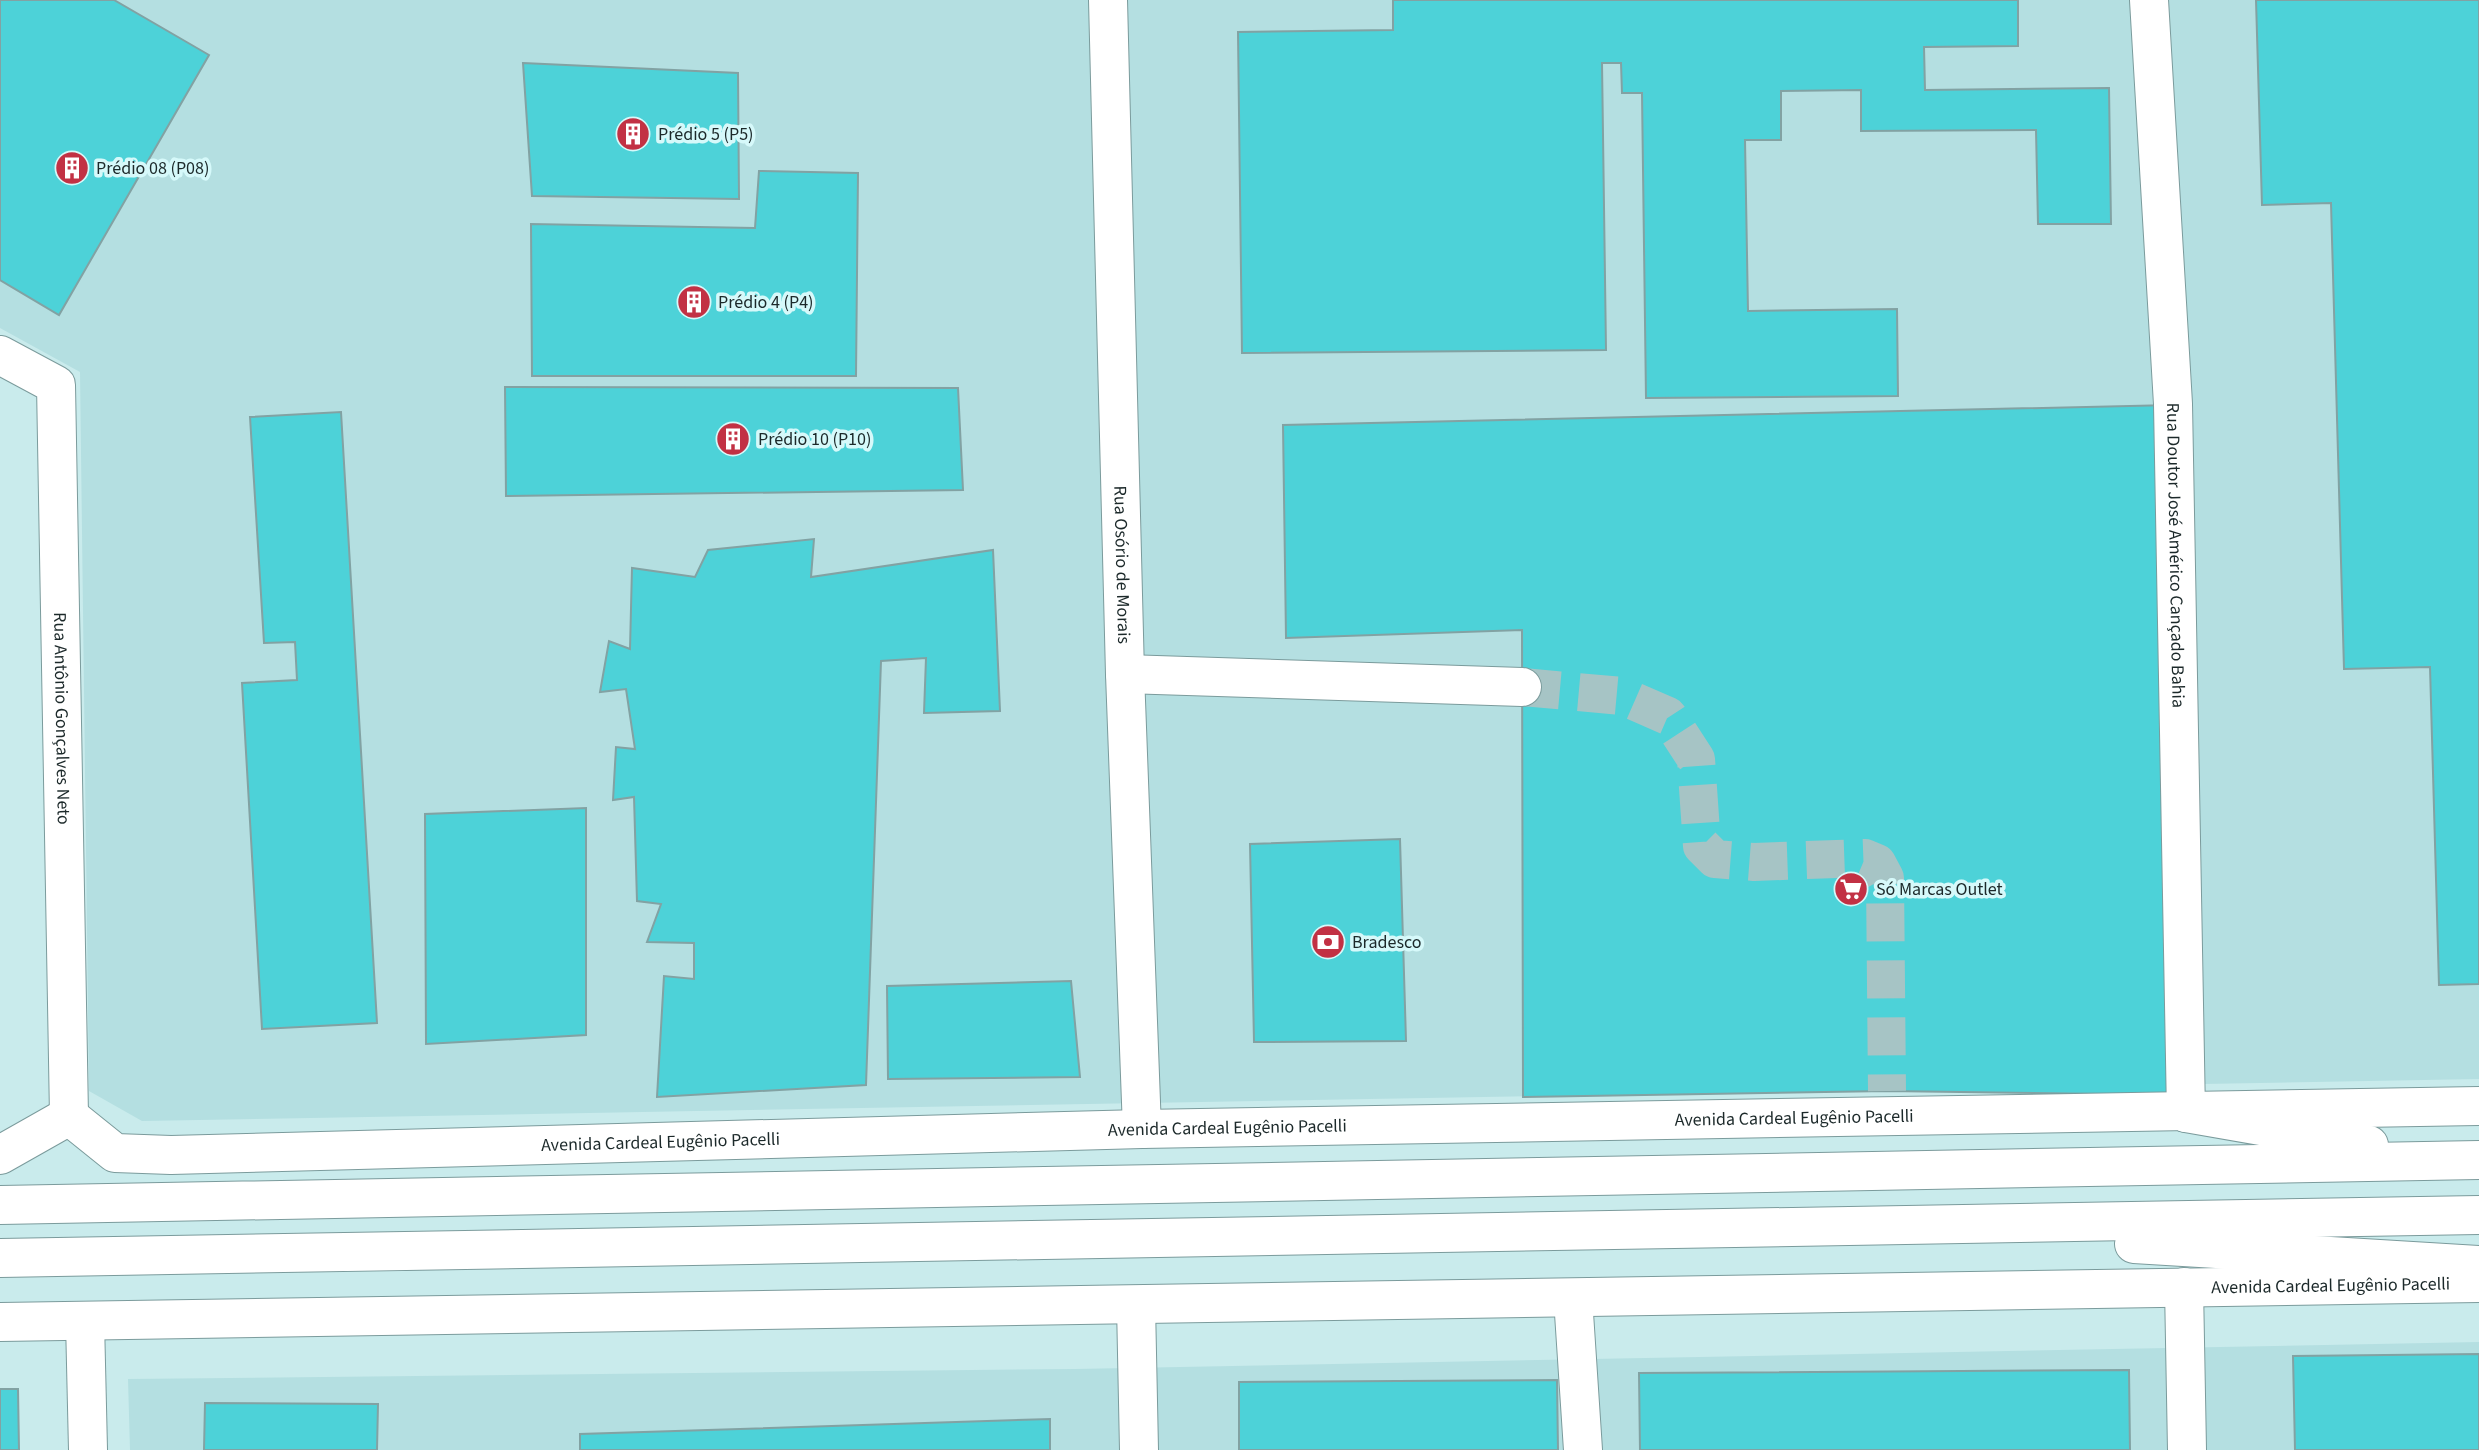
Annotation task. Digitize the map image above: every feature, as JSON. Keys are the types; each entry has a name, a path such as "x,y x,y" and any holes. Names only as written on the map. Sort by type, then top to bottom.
{"main road":[{"name":"Rua Osório de Morais","path":"1108,0 1125,674 1142,1129"},
{"name":"Rua Doutor José Américo Cançado Bahia","path":"2149,0 2173,404 2186,1113"},
{"name":"Rua Antônio Gonçalves Neto","path":"0,355 56,385 69,1116"},
{"path":"1125,674 1522,687"},
{"name":"Avenida Cardeal Eugênio Pacelli","path":"69,1116 115,1153 171,1155 1142,1129 1889,1104 2186,1113 2479,1106"},
{"path":"2186,1113 2468,1161"},
{"path":"0,1155 69,1116"},
{"path":"0,1205 2468,1161"},
{"path":"0,1258 2479,1215"},
{"path":"2005,1224 2053,1239 2479,1265"},
{"name":"Avenida Cardeal Eugênio Pacelli","path":"0,1322 2479,1283"},
{"path":"2184,1287 2187,1450"},
{"path":"1573,1298 1583,1450"},
{"path":"1136,1305 1139,1450"},
{"path":"85,1321 88,1450"}],"shaded area":[{"path":"0,0 2479,0 2479,1079 142,1121 89,1091 80,372 0,328"},
{"path":"2479,1342 2479,1450 130,1450 128,1379 1075,1369"}],"building":[{"name":"Prédio 08 (P08)","path":"0,0 114,0 209,55 59,315 0,280"},
{"path":"1393,0 2018,0 2018,46 1924,47 1925,90 2109,88 2111,224 2038,224 2036,130 1861,131 1861,90 1781,91 1781,140 1745,140 1748,311 1897,309 1898,396 1646,398 1642,93 1622,93 1621,63 1602,63 1606,350 1242,353 1238,32 1393,30"},
{"path":"2256,0 2479,0 2479,984 2439,985 2430,667 2344,669 2331,203 2262,205"},
{"name":"Prédio 5 (P5)","path":"523,63 738,73 739,199 532,196"},
{"name":"Prédio 4 (P4)","path":"759,171 858,173 856,376 532,376 531,224 755,228"},
{"name":"Prédio 10 (P10)","path":"505,387 958,388 963,490 506,496"},
{"name":"Só Marcas Outlet","path":"2172,405 2182,1095 1887,1091 1523,1097 1522,630 1286,638 1283,425"},
{"path":"341,412 377,1023 262,1029 242,683 297,680 295,642 264,643 250,417"},
{"path":"814,539 811,577 993,550 1000,711 924,713 926,658 881,661 866,1085 657,1097 664,976 694,979 694,943 647,942 661,904 637,901 634,797 613,800 616,747 635,749 626,689 600,692 609,641 630,649 632,568 695,577 708,550"},
{"path":"586,808 586,1035 426,1044 425,814"},
{"name":"Bradesco","path":"1400,839 1406,1041 1254,1042 1250,844"},
{"path":"1071,981 1080,1077 888,1079 887,986"},
{"path":"2479,1354 2479,1450 2295,1450 2293,1356"},
{"path":"2129,1370 2130,1450 1640,1450 1639,1373"},
{"path":"1557,1380 1558,1450 1239,1450 1239,1382"},
{"path":"0,1389 18,1389 19,1450 0,1450"},
{"path":"205,1403 378,1404 377,1450 204,1450"},
{"path":"1050,1419 1050,1450 580,1450 580,1434"}],"tunnel":[{"path":"1522,687 1622,696 1668,716 1696,759 1702,846 1715,859 1754,862 1865,858 1877,863 1885,878 1887,1091"}],"place":[{"name":"Prédio 5 (P5)","path":"633,134"},
{"name":"Prédio 08 (P08)","path":"72,168"},
{"name":"Prédio 4 (P4)","path":"694,302"},
{"name":"Prédio 10 (P10)","path":"733,439"},
{"name":"Só Marcas Outlet","path":"1851,889"},
{"name":"Bradesco","path":"1328,942"}]}
